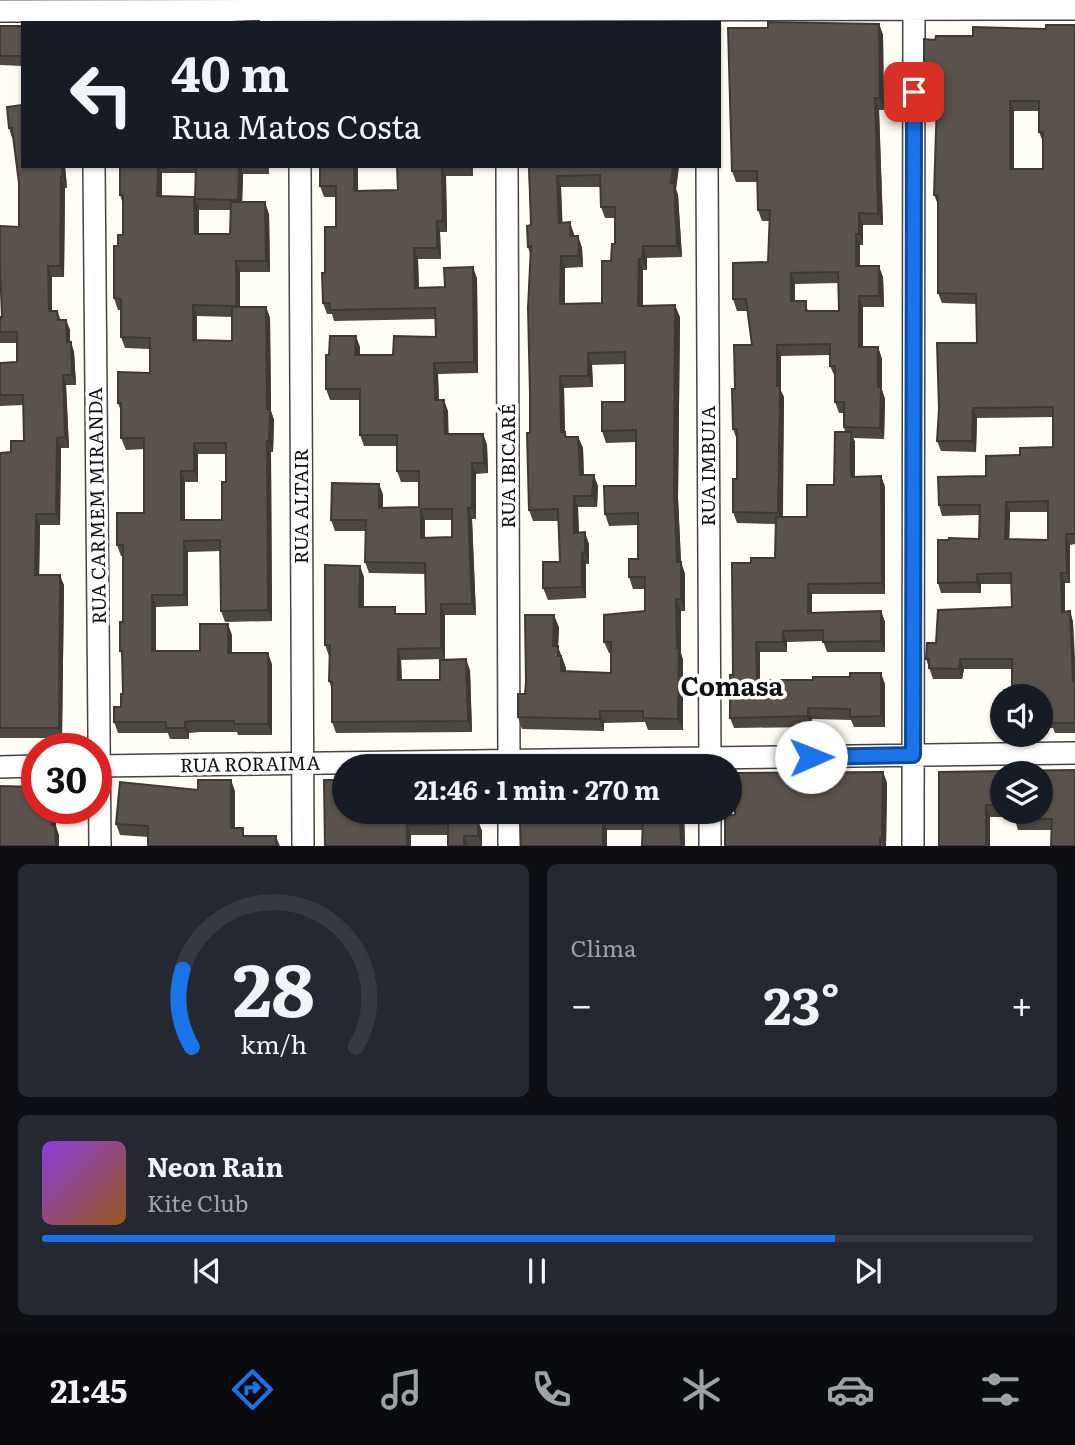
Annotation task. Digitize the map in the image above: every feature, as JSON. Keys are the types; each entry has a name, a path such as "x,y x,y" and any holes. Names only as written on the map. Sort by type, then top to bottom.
{"street":[{"path":"0,11 706,11 914,5 1075,9"},
{"path":"913,846 914,5"},
{"name":"RUA CARMEM MIRANDA","path":"94,168 98,733"},
{"name":"RUA ALTAIR","path":"300,168 303,846"},
{"name":"RUA IBICARÉ","path":"507,168 509,754"},
{"name":"RUA IMBUIA","path":"707,168 710,754"},
{"name":"RUA RORAIMA","path":"742,761 1075,753"},
{"name":"RUA RORAIMA","path":"112,766 332,763"},
{"path":"0,767 21,766"},
{"name":"RUA CARMEM MIRANDA","path":"99,824 100,846"},
{"path":"509,824 509,846"},
{"path":"710,824 710,846"}],"building":[{"path":"768,22 879,24 880,98 875,98 878,214 859,213 856,266 879,266 879,296 859,296 859,347 878,347 880,428 844,427 844,402 835,402 835,366 830,366 830,344 777,345 777,386 780,386 778,513 733,512 733,479 737,479 737,429 733,429 732,389 735,389 734,345 752,345 746,299 733,299 733,263 768,262 770,210 758,210 757,171 732,171 728,28 768,28","holes":["838,272 839,311 806,311 806,301 791,301 791,273"]},
{"path":"1046,25 1075,25 1075,534 1066,534 1067,573 1061,573 1062,612 1070,611 1075,723 1053,723 1053,684 1012,684 1012,659 960,659 959,669 929,668 929,659 926,659 927,643 936,643 938,610 1012,607 1011,573 977,574 977,582 938,583 938,540 979,539 980,505 939,505 938,477 986,476 986,456 1020,455 1020,448 1053,447 1053,407 973,408 972,441 937,441 937,343 977,343 976,294 938,293 938,203 937,195 934,195 937,99 935,64 924,64 924,39 935,40 936,36 973,36 973,27 1046,29","holes":["1010,101 1039,101 1039,132 1043,132 1043,169 1010,169","1048,501 1048,540 1005,539 1006,502"]},
{"path":"0,26 21,26 21,56 0,56"},
{"path":"21,105 21,168 62,168 63,177 60,266 48,266 49,311 57,311 58,320 66,320 67,342 71,342 72,375 63,375 65,437 57,438 56,514 36,514 35,575 60,575 59,728 0,728 0,453 11,452 11,441 24,441 23,395 0,395 0,363 17,362 17,332 0,332 0,226 19,227 19,183 7,107"},
{"path":"120,168 158,168 157,196 194,197 195,234 230,234 231,202 265,202 266,261 236,261 236,306 193,305 193,340 232,341 232,307 266,307 267,409 270,409 267,441 268,610 221,611 220,540 184,541 184,595 152,595 152,651 200,651 200,624 228,624 228,653 268,653 268,724 195,721 185,722 185,728 166,728 166,722 114,722 114,707 121,707 123,694 120,622 123,622 123,545 117,545 117,513 144,513 144,438 121,438 118,372 150,373 150,338 121,337 121,299 114,298 114,246 118,246 118,235 123,235 123,195 120,195","holes":["194,443 226,443 226,482 222,482 222,520 181,520 181,471 194,471"]},
{"path":"196,168 239,168 238,200 195,199"},
{"path":"320,168 354,168 354,191 398,190 397,168 442,168 443,221 437,221 437,248 414,248 415,288 445,287 444,268 473,267 474,362 434,363 435,400 444,400 445,434 483,434 484,463 472,463 472,508 468,508 472,604 441,604 441,648 398,649 398,680 440,680 440,660 466,659 468,721 332,722 330,645 325,645 325,565 360,566 359,607 395,607 395,614 426,614 425,563 365,562 366,520 331,520 332,483 379,484 379,508 419,507 419,471 397,471 397,435 360,435 360,389 326,389 326,355 329,355 330,336 356,336 355,355 393,355 394,336 436,337 435,308 330,310 330,303 323,303 325,227 336,227 336,186 320,186","holes":["421,509 452,509 452,537 421,538"]},
{"path":"529,168 673,168 671,183 674,183 677,246 643,246 642,259 639,259 638,306 675,305 674,486 677,562 681,562 681,599 676,599 679,648 678,719 643,718 643,711 600,711 600,719 518,717 518,694 525,694 526,682 525,615 554,615 553,646 558,646 561,671 611,673 611,642 604,642 604,615 645,611 645,577 629,577 629,559 638,559 638,513 605,514 604,486 636,486 636,430 602,431 602,402 625,402 625,352 588,353 588,376 560,376 561,432 565,432 565,437 578,437 580,475 594,475 592,496 574,496 574,533 585,532 582,587 543,588 543,562 560,562 558,509 529,510 527,433 530,433 528,308 531,246 528,247 527,226 531,225","holes":["600,175 601,207 615,207 615,244 612,244 611,261 602,261 602,303 560,304 561,256 579,256 578,236 570,236 570,222 559,223 557,176"]},
{"path":"835,432 851,432 851,477 881,476 882,583 808,584 808,613 881,611 881,641 823,642 823,630 783,631 783,642 756,642 757,680 813,680 813,677 850,677 850,673 881,673 881,716 850,717 850,709 808,708 808,716 730,718 730,675 733,675 732,563 751,563 751,558 775,558 776,517 807,517 807,485 834,485"},
{"path":"1053,770 1075,770 1075,846 1051,846"},
{"path":"990,771 990,805 986,805 986,846 939,846 939,772"},
{"path":"883,772 880,846 725,846 725,824 742,824 742,773"},
{"path":"198,780 231,780 231,828 243,828 243,836 276,836 276,846 148,846 148,826 116,824 120,782 198,790"},
{"path":"324,780 332,780 332,824 448,824 407,825 407,846 325,846"},
{"path":"0,786 21,787 21,824 55,825 56,846 0,846"},
{"path":"448,824 478,824 478,836 464,836 464,846 448,846"},
{"path":"520,824 603,824 603,846 521,846"},
{"path":"643,824 680,824 681,846 642,846"}],"district":[{"name":"Comasa","path":"732,687"}],"route":[{"path":"811,757 913,755 914,92"}]}
